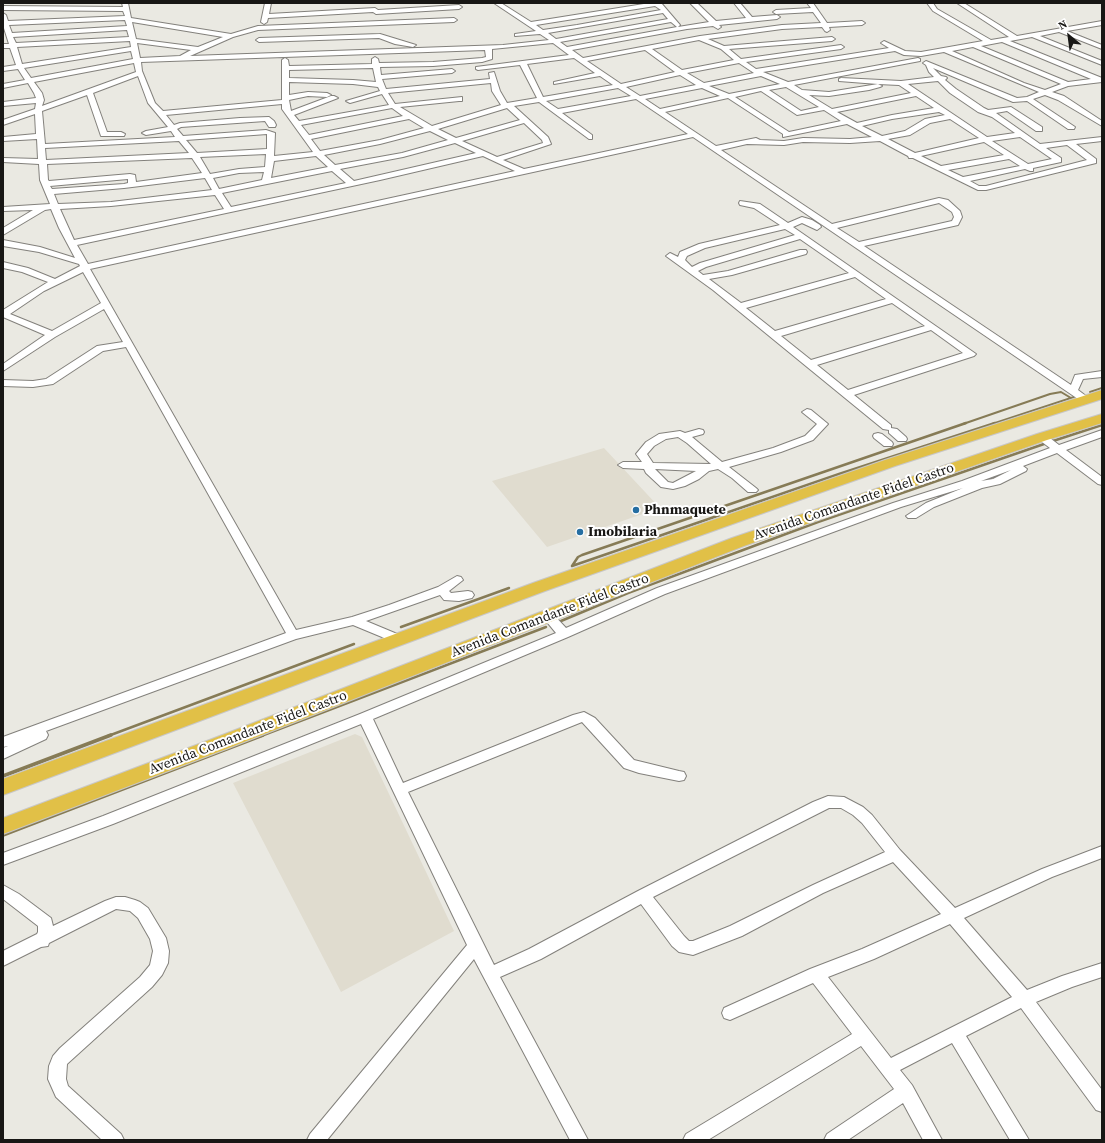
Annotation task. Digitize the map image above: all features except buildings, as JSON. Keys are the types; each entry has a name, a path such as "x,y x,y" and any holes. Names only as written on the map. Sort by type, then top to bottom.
{"highway":[{"name":"Avenida Comandante Fidel Castro","path":"3,787 398,639 751,512 1079,395 1102,394"},
{"name":"Avenida Comandante Fidel Castro","path":"3,826 227,742 738,542 1042,437 1102,418"}],"street":[{"path":"257,51 268,3 277,3"},
{"path":"497,3 1079,395"},
{"path":"530,24 658,3 688,40"},
{"path":"693,3 715,24 723,35"},
{"path":"737,3 750,18"},
{"path":"810,3 835,43 863,56 890,65"},
{"path":"930,3 935,10 989,42"},
{"path":"960,3 1016,38"},
{"path":"4,13 126,6 140,73 152,103 172,129 182,138 195,156 216,192 228,209"},
{"path":"266,16 322,14 375,8 459,7"},
{"path":"375,8 379,23 380,36 376,66 378,77 382,89 393,106 431,129 481,154 523,172"},
{"path":"567,49 679,28 750,18 776,12 815,10"},
{"path":"517,35 598,23 664,11"},
{"path":"776,12 782,33"},
{"path":"4,13 129,19 231,36"},
{"path":"4,13 19,64 29,82 38,93 40,100 38,110 42,162 46,184 63,228 85,265 105,305 129,344 200,473 293,635"},
{"path":"586,15 598,23"},
{"path":"180,58 231,36 262,27 454,20"},
{"path":"257,51 285,55 488,48 555,41 673,20"},
{"path":"723,48 765,45 782,33 824,24 862,23"},
{"path":"659,111 787,84 854,73 945,50 1102,23"},
{"path":"1087,25 1102,31"},
{"path":"10,35 130,28"},
{"path":"1059,30 1102,47"},
{"path":"285,68 486,64 577,58 723,35 782,33 832,39"},
{"path":"1031,35 1102,63"},
{"path":"3,86 137,60 241,56 257,51 380,36 395,42 434,49"},
{"path":"700,38 723,48 754,71 764,74 787,84 800,92 812,96 828,110 851,124 974,187 984,188 1093,161 1069,143"},
{"path":"1003,40 1098,80"},
{"path":"3,46 14,46 53,52 134,43"},
{"path":"3,69 53,52 134,43 226,51 241,56"},
{"path":"884,43 1011,99 1028,99 1042,92 1066,84 1098,80"},
{"path":"765,45 772,49 816,62"},
{"path":"973,45 1066,84"},
{"path":"41,146 90,152 195,156 318,154 431,129 507,106 619,86 739,60 841,47"},
{"path":"472,69 486,64 490,58 488,48"},
{"path":"646,48 680,72 712,91 729,96 787,134"},
{"path":"754,71 863,56 895,49"},
{"path":"945,50 1042,92 1061,98 1102,124"},
{"path":"285,55 286,109 318,154 352,184"},
{"path":"217,67 219,57"},
{"path":"3,62 19,64"},
{"path":"522,62 534,83 541,100 589,137"},
{"path":"486,64 494,81 496,91 507,106 542,136 547,144 495,160"},
{"path":"930,64 930,70 938,79 953,91 1023,134 1058,160 961,180"},
{"path":"415,65 417,74"},
{"path":"378,77 461,70"},
{"path":"3,123 140,73"},
{"path":"854,73 898,83 952,116 1038,174"},
{"path":"556,83 601,74 642,81"},
{"path":"556,112 764,74"},
{"path":"824,79 898,83 938,79 956,75"},
{"path":"653,78 672,83 702,85"},
{"path":"812,96 824,79"},
{"path":"286,80 353,82 382,89"},
{"path":"350,101 382,89 494,81"},
{"path":"812,96 869,88 878,86 881,82"},
{"path":"763,89 822,128"},
{"path":"89,91 104,134 143,139 271,133 270,155 266,181"},
{"path":"160,114 286,100 308,94 331,96 318,105 290,114"},
{"path":"800,113 828,110 917,94"},
{"path":"297,124 393,106 459,99"},
{"path":"1028,99 1071,127"},
{"path":"3,104 40,100"},
{"path":"318,105 331,111 339,117"},
{"path":"714,149 787,134 941,109"},
{"path":"988,112 1008,109 1039,129"},
{"path":"748,142 784,143 804,140 850,142 880,139 907,133 928,121 952,116"},
{"path":"307,138 409,117"},
{"path":"3,160 42,162 90,152 129,138 172,129 180,125 258,119 268,120 272,124"},
{"path":"3,209 110,204 216,192 266,181 390,158 524,121"},
{"path":"143,139 152,133"},
{"path":"3,314 36,292 85,265 523,172 693,134"},
{"path":"912,156 987,139 1023,134"},
{"path":"3,139 40,136"},
{"path":"1040,146 1102,139"},
{"path":"72,243 352,184 481,154"},
{"path":"940,169 1012,156"},
{"path":"49,192 132,185 268,168"},
{"path":"46,184 130,176 132,177 132,185"},
{"path":"829,227 939,200 945,202 956,211 958,218 955,223 857,246"},
{"path":"743,203 763,209 971,354 847,394"},
{"path":"3,232 45,207"},
{"path":"875,266 809,222 798,220 787,226 691,249 670,256 702,278 902,439"},
{"path":"693,272 696,268 703,265 802,236"},
{"path":"3,243 40,250 85,265"},
{"path":"702,278 729,273 803,252"},
{"path":"3,265 25,270 56,282"},
{"path":"738,307 856,274"},
{"path":"773,335 894,300"},
{"path":"4,366 52,335 105,305"},
{"path":"3,314 52,335"},
{"path":"809,364 932,327"},
{"path":"3,383 34,384 48,382 100,348 129,344"},
{"path":"1079,395 1076,386 1079,377 1102,374"},
{"path":"623,465 705,468 777,450 809,438 823,424 807,412"},
{"path":"684,436 699,432"},
{"path":"912,516 925,507 946,500 1016,463 1059,450 1102,433"},
{"path":"705,468 695,477 673,486 665,485 650,471 650,465 641,454 650,444 663,436 680,434 719,465 736,476 752,490"},
{"path":"878,436 888,444"},
{"path":"1042,437 1102,482"},
{"path":"3,859 108,820 220,774 240,773 260,767 279,758 293,745 366,717 564,634 661,591 920,497 976,483"},
{"path":"920,497 946,500"},
{"path":"3,742 293,635 354,622 442,590 457,580"},
{"path":"442,590 448,597 468,596"},
{"path":"548,616 564,634"},
{"path":"354,622 398,639"},
{"path":"3,754 78,714"},
{"path":"366,717 399,790 475,946 579,1140"},
{"path":"399,790 578,718 584,717 590,721 629,764 639,768 678,776"},
{"path":"490,974 535,954 643,895 828,802 844,803 858,811 895,854 953,916 1024,999 1102,1104"},
{"path":"730,1013 816,974 868,954 1047,873 1102,852"},
{"path":"643,895 678,941 685,947 693,948 736,931 818,889 895,854"},
{"path":"3,891 45,923 46,932 42,941"},
{"path":"3,959 116,903 125,903 135,906 143,913 158,938 161,951 160,963 146,982 66,1053 59,1061 58,1066 57,1079 62,1091 117,1140"},
{"path":"316,1140 475,946"},
{"path":"888,1068 955,1032 1024,999 1068,981 1102,970"},
{"path":"816,974 862,1036 906,1091 934,1140"},
{"path":"955,1032 1020,1140"},
{"path":"692,1140 862,1036"},
{"path":"833,1140 906,1091"}],"shaded area":[{"path":"604,448 660,508 547,547 492,481"},
{"path":"355,734 362,737 454,931 341,992 233,783"}],"waterway":[{"path":"1090,392 1102,388"},
{"path":"963,424 1050,394 1061,392 1071,398"},
{"path":"992,424 1071,398"},
{"path":"966,423 582,555 578,557 572,566 839,474 995,423"},
{"path":"1053,441 1102,425"},
{"path":"561,621 628,593 818,522 1044,444"},
{"path":"401,627 509,588"},
{"path":"261,736 546,627"},
{"path":"108,736 354,644"},
{"path":"3,776 111,735"},
{"path":"3,835 263,735"}],"place":[{"name":"Phnmaquete","path":"636,510"},
{"name":"Imobilaria","path":"580,532"}]}
